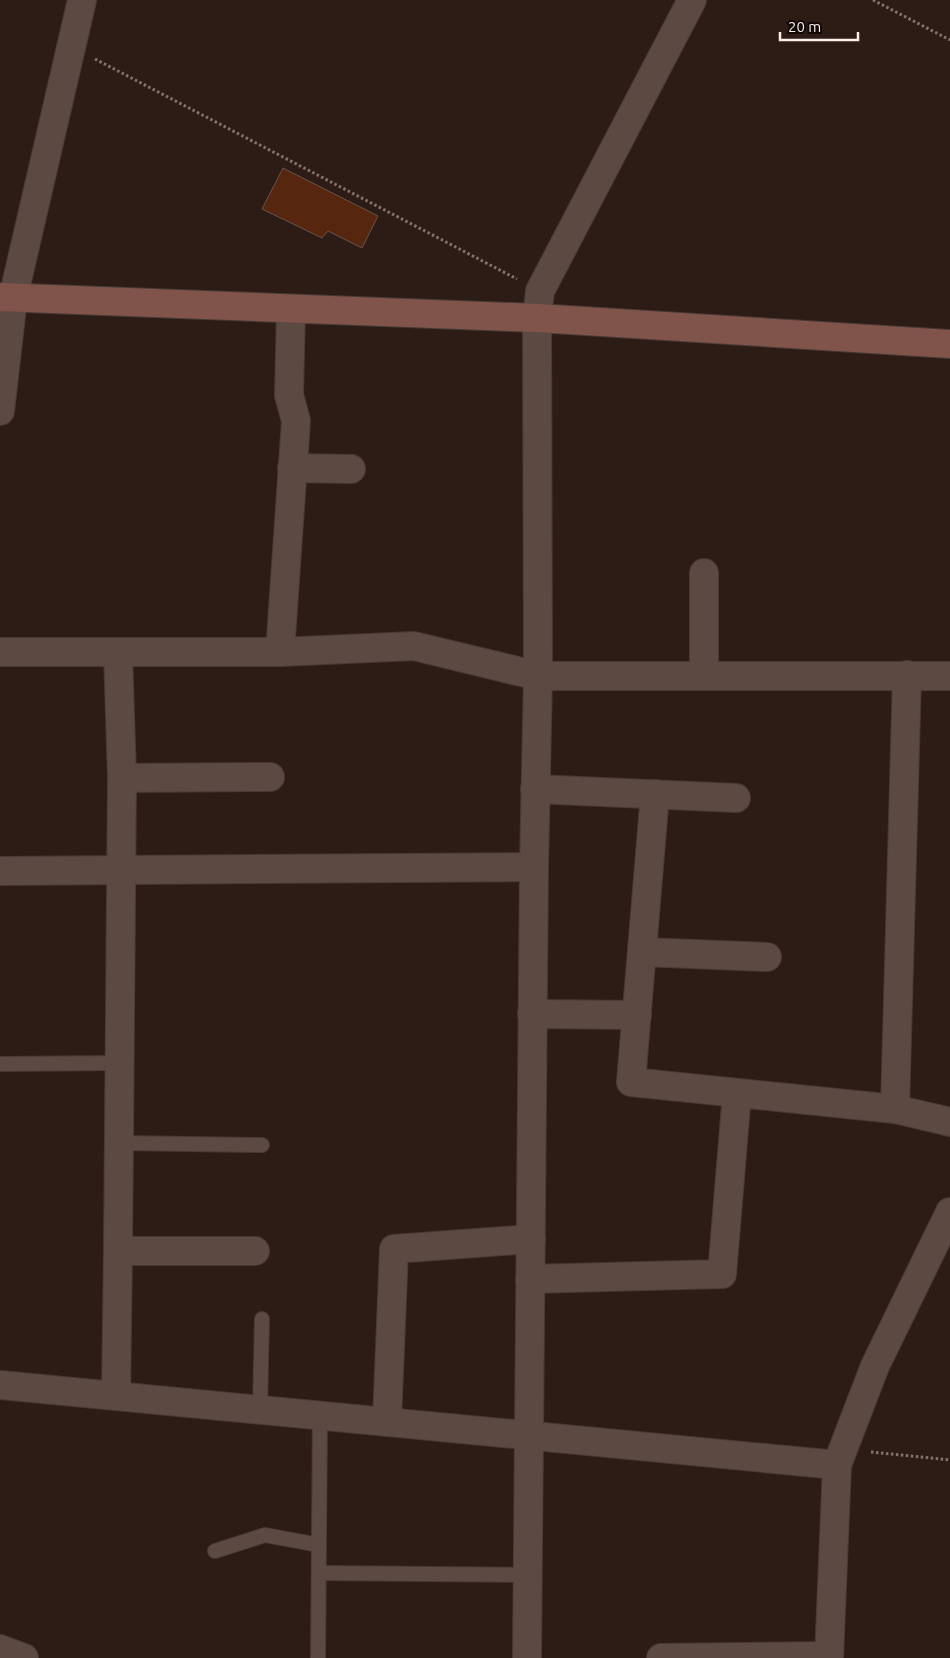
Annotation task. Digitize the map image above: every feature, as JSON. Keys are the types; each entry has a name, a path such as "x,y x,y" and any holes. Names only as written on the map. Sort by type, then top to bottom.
{"street":[{"path":"0,411 7,297 82,0"},
{"path":"527,1658 532,1014 538,676 537,318 540,291 692,0"},
{"path":"7,297 292,310 537,318 950,344"},
{"path":"280,652 296,421 289,395 292,310"},
{"path":"292,468 351,469"},
{"path":"704,573 704,675"},
{"path":"0,652 280,652 414,646 538,676 950,676"},
{"path":"116,1396 122,778 118,652"},
{"path":"895,1109 907,675"},
{"path":"122,778 270,777"},
{"path":"535,789 736,798"},
{"path":"655,794 631,1082 895,1109 950,1122"},
{"path":"0,871 534,867"},
{"path":"642,952 767,957"},
{"path":"532,1014 637,1015"},
{"path":"530,1279 722,1274 737,1093"},
{"path":"661,1658 829,1657 841,1456 875,1366 950,1212"},
{"path":"387,1421 394,1249 531,1239"},
{"path":"118,1251 255,1251"},
{"path":"0,1385 529,1434 841,1456"},
{"path":"0,1649 24,1658"}],"lane":[{"path":"0,1064 120,1063"},
{"path":"119,1143 262,1145"},
{"path":"260,1409 262,1319"},
{"path":"318,1658 320,1415"},
{"path":"215,1551 265,1535 319,1545"},
{"path":"319,1573 527,1575"}],"path":[{"path":"873,0 950,40"},
{"path":"71,47 540,291"},
{"path":"841,1456 859,1450 950,1460"}],"building":[{"path":"283,168 378,216 362,248 328,231 322,238 262,209"}]}
